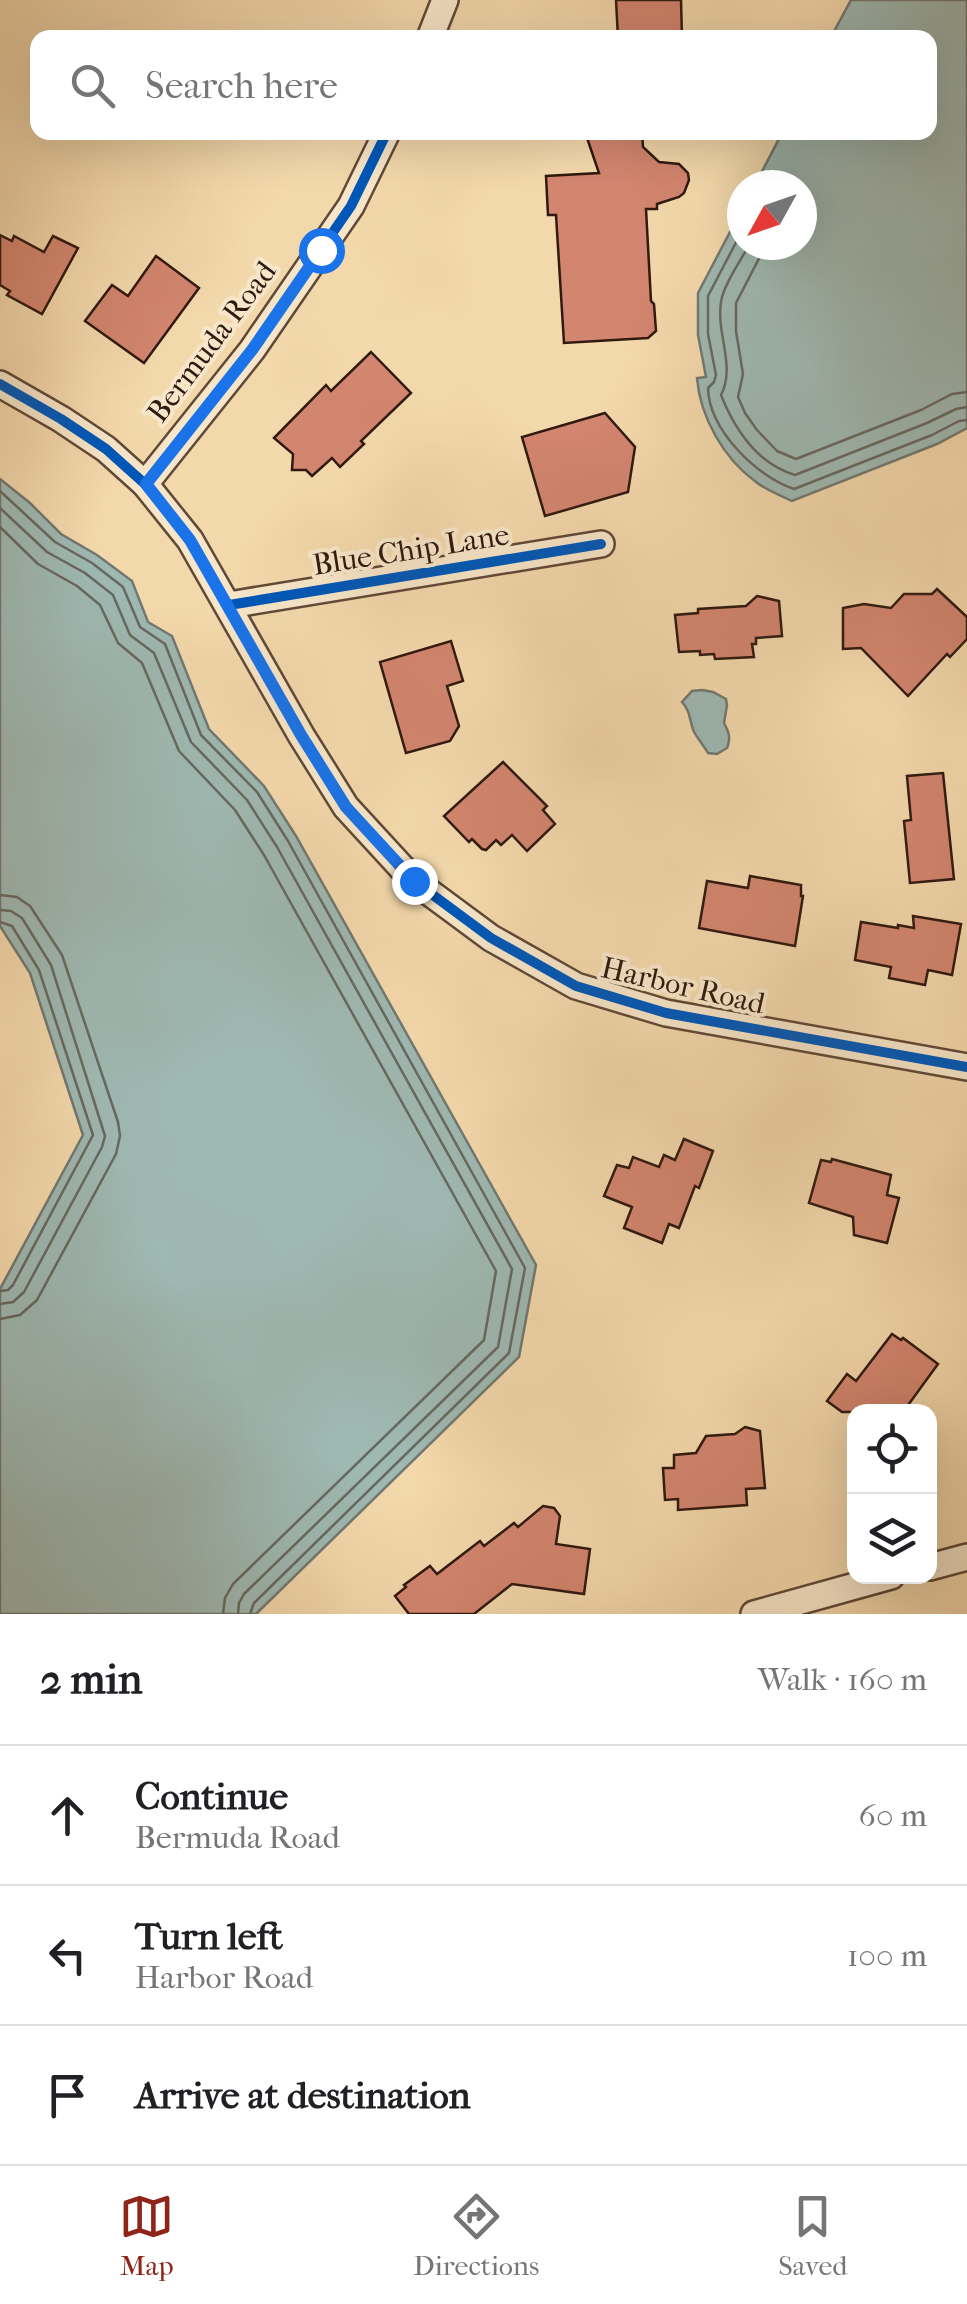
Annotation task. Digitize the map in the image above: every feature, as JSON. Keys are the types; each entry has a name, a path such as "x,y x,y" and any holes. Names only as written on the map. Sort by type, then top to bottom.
{"street":[{"path":"433,30 445,0"},
{"name":"Bermuda Road","path":"146,484 252,350 351,206 383,140"},
{"name":"Harbor Road","path":"0,384 106,449 146,484 190,540 346,807 414,881 491,938 576,986 666,1013 967,1067"},
{"name":"Blue Chip Lane","path":"229,606 601,544"},
{"path":"937,1565 967,1557"},
{"path":"754,1614 863,1584"}],"water":[{"path":"851,0 967,0 967,428 937,444 792,501 744,473 709,422 697,378 706,377 698,335 698,293 727,238 727,260 817,260 817,170 763,170 778,140 937,140 937,30 835,30"},
{"path":"0,479 61,534 132,581 148,622 172,636 209,729 264,786 296,836 536,1265 519,1357 256,1614 0,1614 0,1289 83,1135 30,973 0,926"},
{"path":"702,690 726,699 724,723 729,741 727,748 717,754 708,753 697,737 682,702 692,691"}],"building":[{"path":"616,0 681,0 682,30 618,30"},
{"path":"588,140 643,140 643,147 659,162 679,164 689,180 679,197 657,204 657,209 646,209 656,331 648,338 564,343 556,215 548,215 546,176 599,173"},
{"path":"0,235 12,241 14,236 44,252 53,236 78,248 42,314 7,295 10,291 0,285"},
{"path":"156,256 199,288 144,363 85,321 112,285 128,296"},
{"path":"371,352 411,393 340,467 332,458 312,476 306,470 292,470 293,454 274,438 326,385 331,391"},
{"path":"605,413 635,447 628,492 545,516 522,437"},
{"path":"937,589 967,617 967,639 950,657 947,654 908,696 861,648 843,649 843,608 864,604 891,608 904,594 932,594"},
{"path":"757,596 779,601 782,636 756,638 756,644 752,644 754,657 715,659 714,654 700,655 700,651 679,652 675,615 698,613 698,609 746,606"},
{"path":"451,641 463,681 447,686 459,726 450,741 406,753 380,662"},
{"path":"503,762 547,806 543,810 555,824 527,851 512,835 501,845 496,840 486,850 482,849 472,839 469,842 444,816"},
{"path":"943,773 954,879 910,883 904,821 911,820 907,776"},
{"path":"750,876 801,885 803,896 795,946 699,928 707,881 748,888"},
{"path":"913,916 961,924 952,975 928,970 925,985 889,978 891,967 855,960 861,922 914,928"},
{"path":"684,1139 713,1151 679,1228 669,1224 662,1243 624,1228 632,1207 604,1196 617,1165 629,1168 633,1157 659,1167 664,1155 675,1160"},
{"path":"832,1159 891,1175 887,1195 899,1198 887,1243 854,1235 853,1217 809,1203 821,1160"},
{"path":"892,1334 938,1364 909,1404 847,1404 847,1412 842,1412 827,1401 847,1374 856,1381"},
{"path":"745,1427 760,1431 765,1488 746,1489 747,1505 678,1510 678,1499 665,1500 663,1468 674,1468 674,1455 696,1453 706,1436 735,1434"},
{"path":"543,1506 554,1508 560,1516 556,1544 590,1549 584,1594 512,1584 474,1614 409,1614 395,1596 430,1566 437,1574 480,1541 484,1546 514,1523 518,1527"}],"cycle path":[{"path":"145,484 252,350 351,206 383,140"},
{"path":"0,384 106,449 145,484 190,540 346,807 414,881 491,938 576,986 666,1013 967,1067"},
{"path":"229,605 601,544"}],"route":[{"path":"321,250 252,350 146,484 190,540 346,807 414,881"}]}
